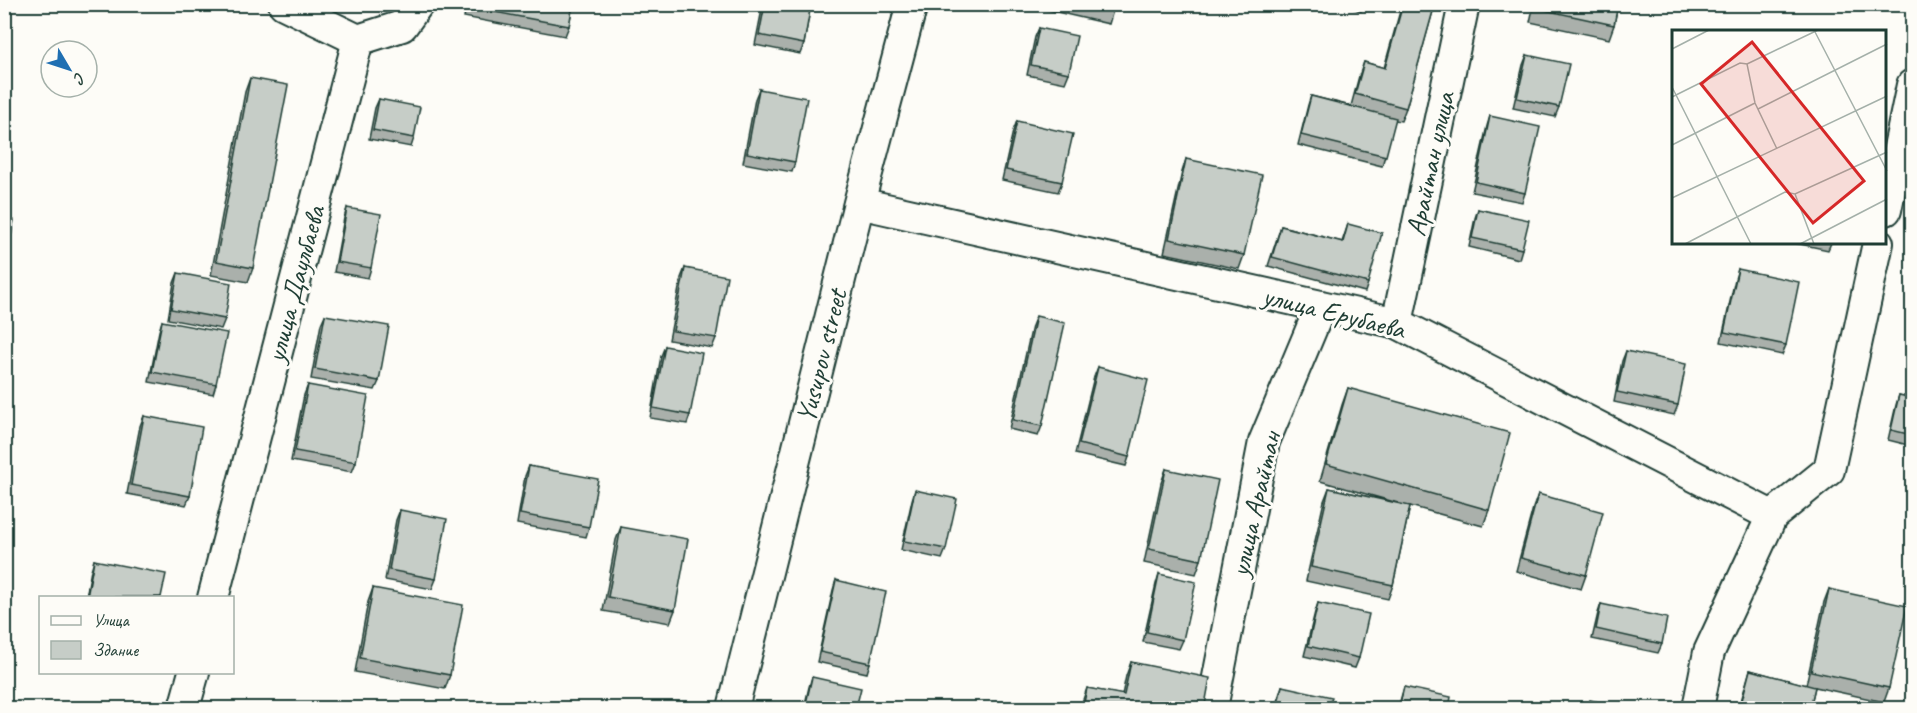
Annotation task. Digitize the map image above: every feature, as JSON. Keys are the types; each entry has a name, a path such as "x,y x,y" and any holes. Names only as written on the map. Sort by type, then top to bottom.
{"street":[{"path":"284,4 358,40 402,26 418,4"},
{"name":"Yusupov street","path":"733,708 859,203 912,4"},
{"name":"Арайтан улица","path":"1397,323 1464,4"},
{"name":"улица Даулбаева","path":"213,596 358,40"},
{"path":"1887,205 1912,85"},
{"name":"улица Ерубаева","path":"859,203 1397,323 1772,516"},
{"path":"1698,708 1709,652 1772,516 1829,470 1878,244"},
{"name":"улица Арайтан","path":"1212,708 1264,442 1321,306"},
{"path":"184,708 193,674"}],"building":[{"path":"468,4 573,4 569,26 468,7"},
{"path":"765,4 811,4 804,44 759,35"},
{"path":"1088,4 1115,4 1114,10"},
{"path":"1403,4 1435,4 1406,108 1355,94 1364,62 1385,68"},
{"path":"1536,4 1618,4 1614,25 1535,8"},
{"path":"1039,28 1077,36 1069,73 1031,65"},
{"path":"1527,55 1569,64 1559,107 1517,98"},
{"path":"250,78 288,85 253,268 216,261"},
{"path":"759,89 807,98 795,162 747,153"},
{"path":"1311,96 1396,118 1386,156 1301,135"},
{"path":"379,99 420,107 414,138 373,130"},
{"path":"1490,116 1540,127 1525,193 1476,182"},
{"path":"1017,121 1073,134 1062,182 1006,170"},
{"path":"1186,159 1262,175 1244,255 1169,239"},
{"path":"347,208 381,214 371,268 337,262"},
{"path":"1478,209 1529,220 1522,249 1472,238"},
{"path":"4,218 14,220 6,265 4,265"},
{"path":"1348,224 1382,233 1368,283 1272,257 1281,226 1343,242"},
{"path":"685,268 727,276 716,338 673,331"},
{"path":"1738,269 1799,282 1786,345 1724,332"},
{"path":"178,273 231,283 225,319 171,309"},
{"path":"325,315 389,326 379,381 315,369"},
{"path":"1036,316 1065,323 1042,426 1013,420"},
{"path":"162,321 227,333 216,384 152,372"},
{"path":"665,346 702,353 690,415 653,408"},
{"path":"1626,351 1686,364 1678,405 1617,392"},
{"path":"1098,367 1148,380 1129,457 1079,444"},
{"path":"308,385 368,396 356,462 295,451"},
{"path":"1348,388 1510,433 1489,510 1326,464"},
{"path":"1899,395 1912,398 1912,435 1891,430"},
{"path":"144,416 202,427 190,496 131,485"},
{"path":"529,466 598,479 589,527 520,514"},
{"path":"1166,469 1218,480 1201,560 1149,549"},
{"path":"1329,488 1410,506 1393,585 1311,567"},
{"path":"915,490 957,499 946,549 904,541"},
{"path":"1538,494 1603,512 1586,575 1521,558"},
{"path":"400,510 447,519 436,579 389,570"},
{"path":"621,527 688,539 675,610 608,597"},
{"path":"94,560 166,574 161,596 87,596"},
{"path":"1159,574 1196,582 1183,640 1147,632"},
{"path":"836,580 886,592 870,663 820,652"},
{"path":"373,588 463,605 450,675 360,658"},
{"path":"1829,589 1907,606 1889,688 1811,671"},
{"path":"1318,603 1369,614 1359,658 1308,646"},
{"path":"1601,604 1667,618 1662,644 1596,629"},
{"path":"1131,662 1210,678 1205,705 1181,700 1180,708 1083,708 1087,688 1124,695"},
{"path":"1750,670 1815,687 1810,708 1740,708"},
{"path":"812,677 861,688 856,708 805,708"},
{"path":"1282,686 1332,697 1329,708 1277,708"},
{"path":"1404,687 1451,697 1449,708 1399,708"},
{"path":"1590,700 1627,708 1588,708"}]}
